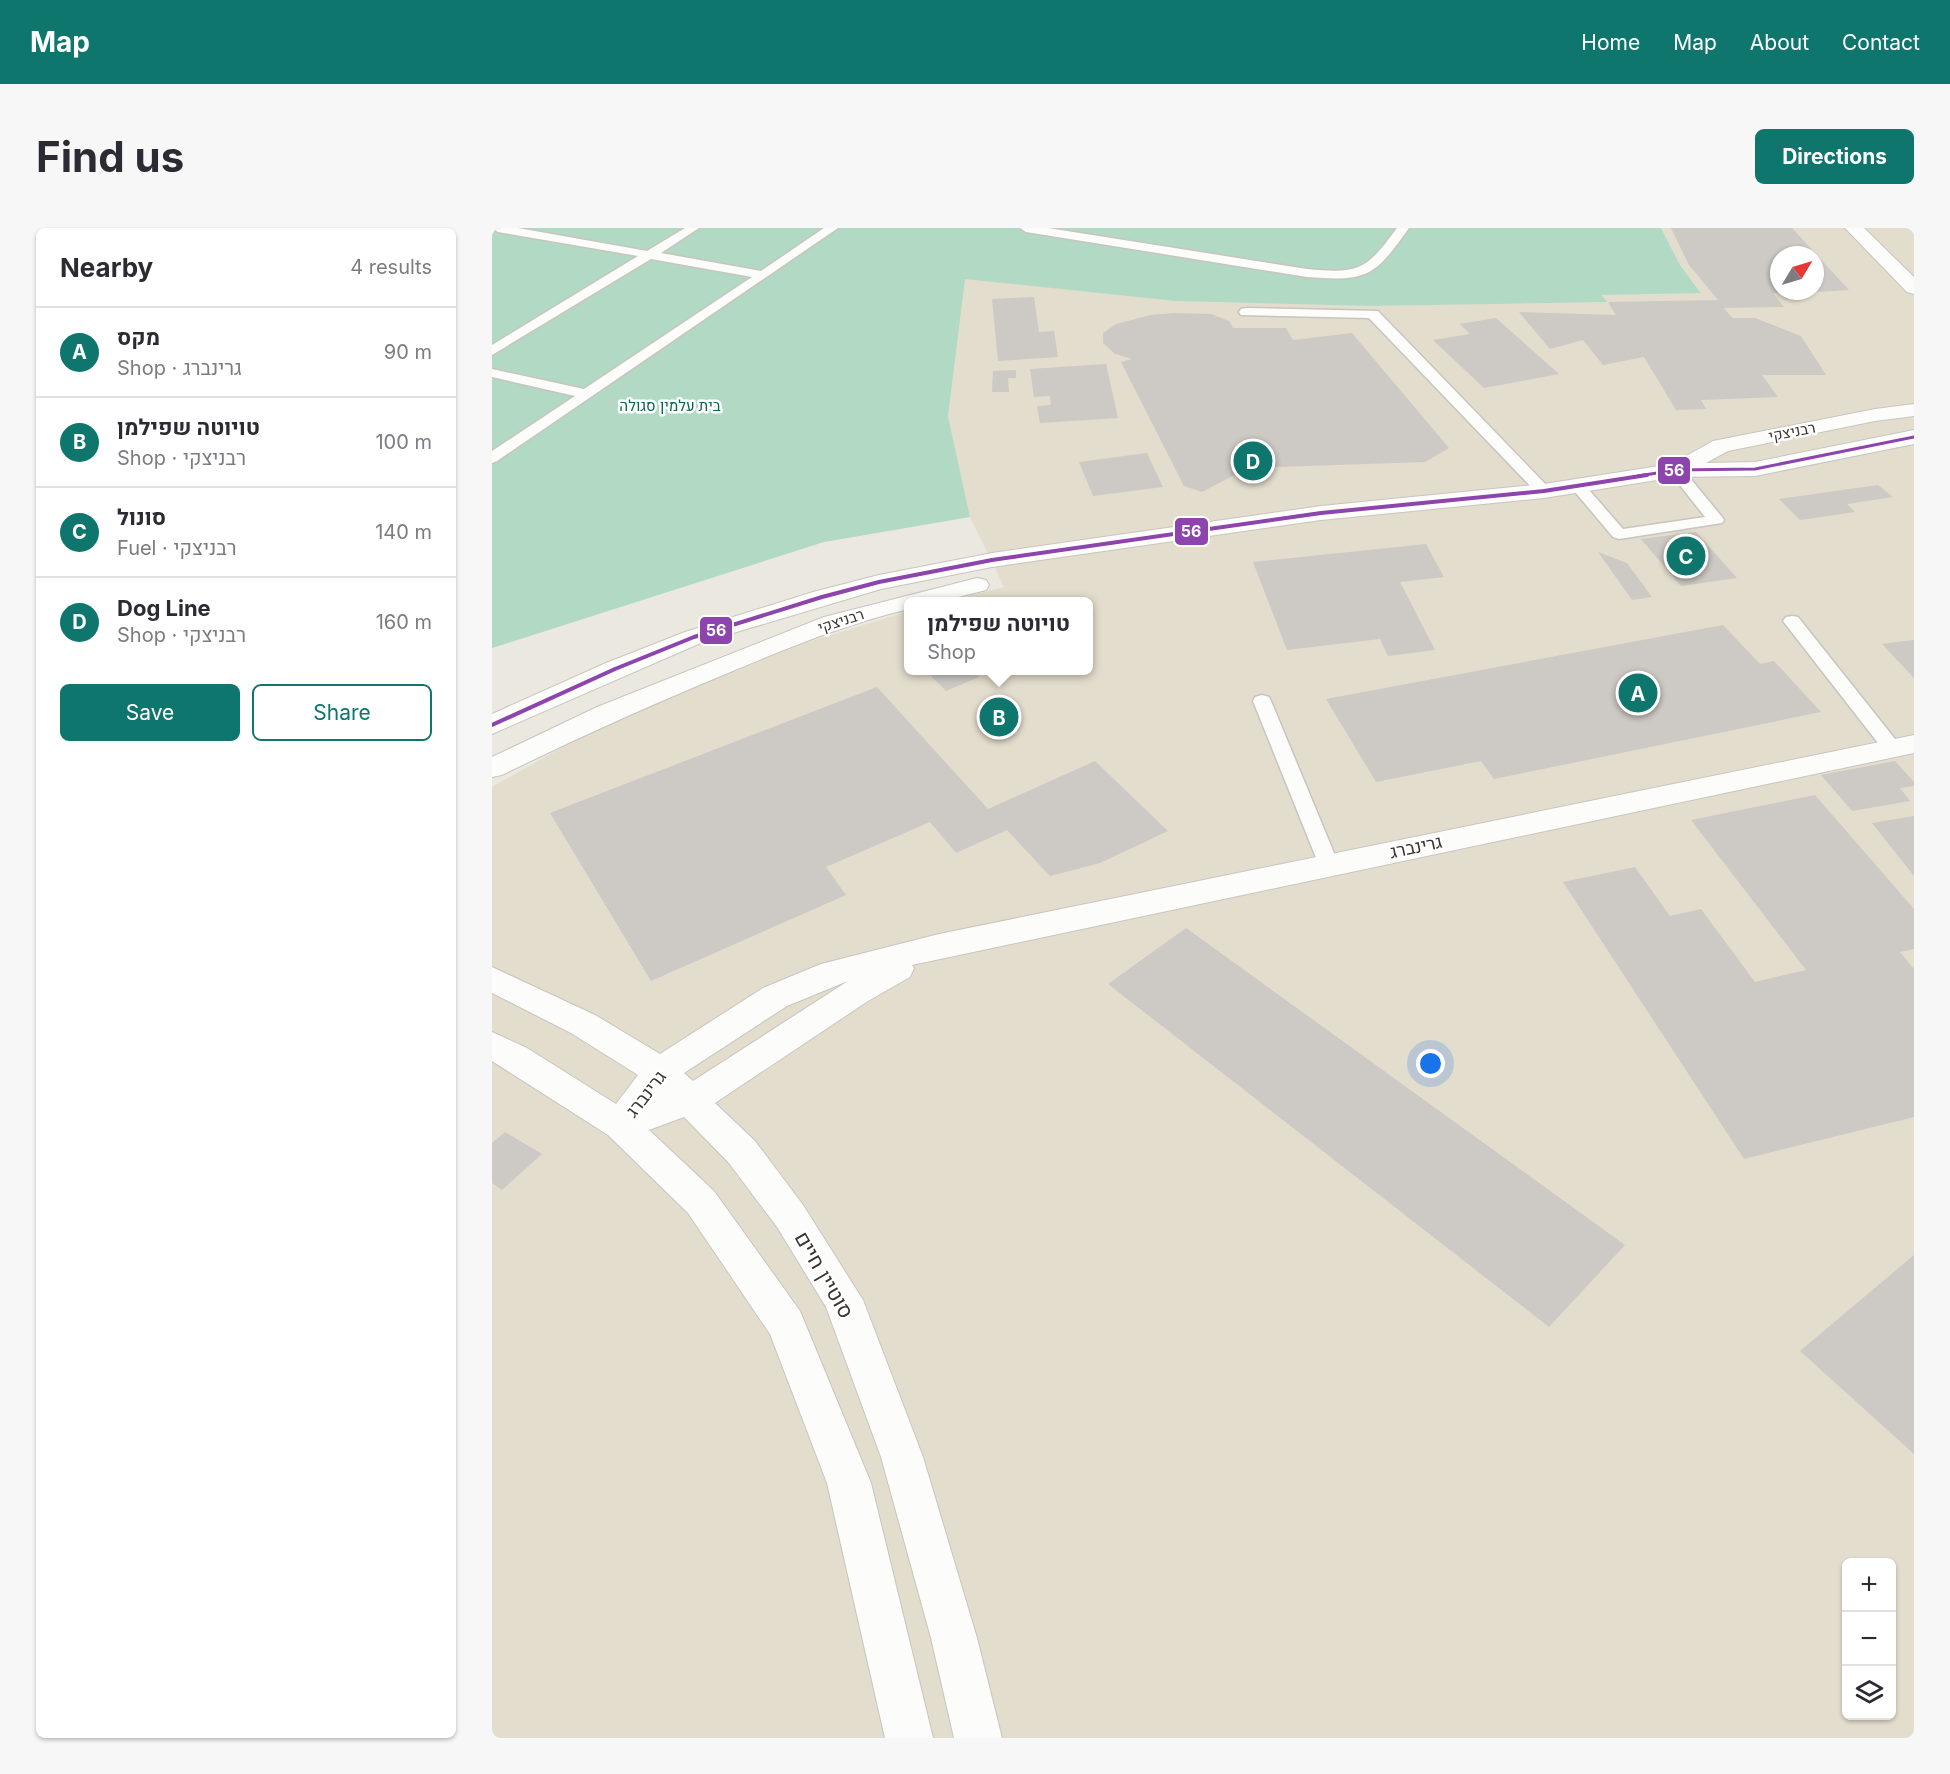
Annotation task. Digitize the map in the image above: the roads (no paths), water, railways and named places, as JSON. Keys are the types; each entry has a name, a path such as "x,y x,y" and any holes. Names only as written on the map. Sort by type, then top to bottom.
{"street":[{"path":"1854,228 1914,288"},
{"name":"רבניצקי","path":"1676,470 1721,446 1875,415 1914,410"},
{"name":"רבניצקי","path":"492,725 615,669 694,637 822,597 879,582 992,560 1209,531 1321,513 1544,491 1676,470 1755,468 1909,438"},
{"name":"רבניצקי","path":"927,597 1209,531"},
{"name":"רבניצקי","path":"492,768 637,700 717,666 833,622 904,602"},
{"name":"גרינברג","path":"621,1125 660,1071 775,997 833,973 939,946 1903,746"},
{"name":"גרינברג","path":"621,1125 692,1100 856,992 939,946"},
{"name":"סוטיין חיים","path":"492,980 582,1024 660,1071 692,1100 742,1152 790,1216 843,1300 902,1457 954,1638 978,1738"},
{"path":"492,1045 515,1057 621,1125 701,1202 786,1324 849,1483 909,1738"}],"lane":[{"path":"492,232 499,228 764,275"},
{"path":"492,351 693,228"},
{"path":"492,458 832,228"},
{"path":"1026,228 1331,275 1367,269 1377,262 1403,228"},
{"path":"1246,312 1373,314 1544,491"},
{"path":"492,373 587,394"},
{"path":"1578,486 1620,534 1716,520 1676,470"},
{"path":"1792,621 1903,746"},
{"path":"1262,701 1329,865"}],"place":[{"name":"Dog Line","path":"1253,461"},
{"name":"סונול","path":"1686,556"},
{"name":"מקס","path":"1638,693"},
{"name":"טויוטה שפילמן","path":"999,717"}],"park label":[{"name":"בית עלמין סגולה","path":"670,406"}]}
